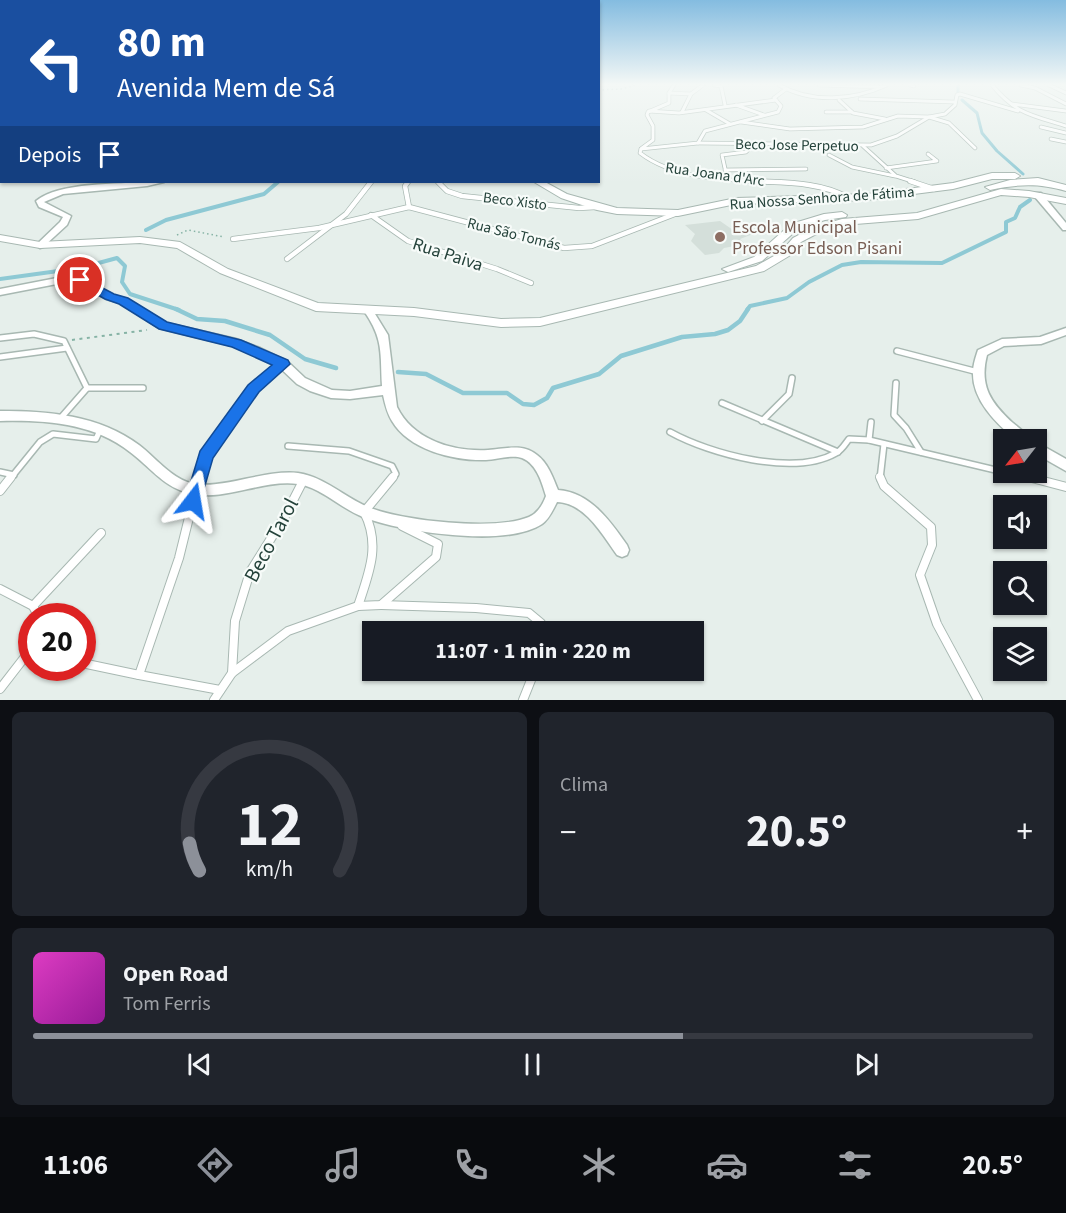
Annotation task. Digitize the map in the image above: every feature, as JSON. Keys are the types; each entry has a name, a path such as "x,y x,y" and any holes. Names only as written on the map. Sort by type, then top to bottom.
{"street":[{"name":"Rua Nossa Senhora de Fátima","path":"540,183 564,196 597,207 617,211 678,213 736,201 849,199 936,189 992,176 1038,180"},
{"path":"0,238 40,245 140,240 180,245 224,271 316,307 414,312 501,323 538,319 760,269 785,254 797,240 832,224 918,216 1022,180 1038,180 1066,189"},
{"path":"40,245 64,223 68,216 42,205 40,201 44,198 67,191 153,183"},
{"name":"Rua Nossa Senhora de Fátima","path":"968,183 996,188"},
{"path":"996,188 1066,201"},
{"path":"1034,195 1066,189"},
{"path":"1034,195 1066,228"},
{"path":"0,292 44,283 80,280 109,297 124,301 163,326 236,343 283,364 301,381 331,394 350,395 387,390"},
{"path":"0,416 42,416 101,428 134,448 175,483 195,490 231,488 283,477 304,479 364,512 389,521 471,529 514,527 534,521 545,512 553,496 545,471 534,459 517,452 481,456 423,442 406,431 396,415 387,390 383,335 369,311"},
{"path":"1012,429 995,411 981,390 978,372 982,354 1002,343 1041,340 1066,331"},
{"path":"1047,454 1066,466"},
{"path":"553,496 562,495 585,506 601,521 622,550"}],"lane":[{"name":"Rua Joana d'Arc","path":"648,118 653,126 653,140 641,149 640,153 645,159 662,167 728,178 828,189 849,199"},
{"path":"720,118 730,123"},
{"path":"698,143 705,131 759,118"},
{"path":"879,118 885,119"},
{"path":"741,122 775,132 863,127 890,118"},
{"name":"Beco Jose Perpetuo","path":"641,149 698,143 863,146 897,136 928,118"},
{"path":"931,118 949,123 975,148"},
{"path":"1039,118 1066,126"},
{"path":"1041,127 1066,133"},
{"path":"775,132 776,143"},
{"path":"1051,139 1066,142"},
{"path":"728,178 722,155 746,152 748,150 745,144"},
{"path":"863,146 897,176"},
{"path":"886,168 937,161 928,154"},
{"path":"829,155 838,163 853,168 897,176 936,189"},
{"path":"725,170 806,169"},
{"path":"287,258 335,224 346,214 370,183"},
{"path":"233,239 335,224 409,207 405,186 407,183"},
{"name":"Beco Xisto","path":"438,183 447,191 462,196 579,208 597,207"},
{"name":"Rua São Tomás","path":"409,207 564,248 592,246 678,213"},
{"name":"Rua Paiva","path":"371,216 408,241 497,269 531,284"},
{"path":"0,338 34,334 64,341 87,388"},
{"path":"0,357 67,348"},
{"path":"897,351 978,372"},
{"path":"139,675 179,558 195,490 206,456 254,388 283,364"},
{"path":"762,421 789,394 792,378"},
{"path":"896,383 894,416 906,428 921,452"},
{"path":"59,421 87,388 143,388"},
{"path":"723,403 838,452"},
{"path":"868,440 872,422"},
{"path":"0,491 40,442 53,434 96,440 101,428"},
{"path":"670,432 699,447 750,460 809,462 838,452 849,439 868,440 993,469"},
{"path":"884,444 880,479 884,486 931,527 932,545 920,575 925,594 937,624 978,700"},
{"path":"288,446 349,451 393,466 396,474 393,480 364,512 373,525 374,552 358,606"},
{"path":"0,471 14,475"},
{"name":"Beco Tarol","path":"232,673 235,621 250,572 285,516 304,479"},
{"path":"1047,482 1066,487"},
{"path":"381,605 436,557 438,544 389,521"},
{"path":"36,603 101,533"},
{"path":"0,589 27,603"},
{"path":"214,700 232,673 288,631 358,606 476,608 529,614 538,621"},
{"path":"0,689 18,666"},
{"path":"96,666 220,690"},
{"path":"523,700 531,681"}],"path":[{"path":"161,242 188,230 233,239"},
{"path":"64,341 163,326"}],"shaded area":[{"name":"Escola Municipal Professor Edson Pisani","path":"720,221 733,230 754,231 753,234 740,239 745,244 705,255 691,241 695,234 685,225"}],"waterway":[{"path":"978,118 982,133 997,151 1023,174"},
{"path":"146,230 166,220 264,194 277,183"},
{"path":"747,310 750,306 787,298 809,282 842,265 861,262 942,263 1006,232 1006,222 1015,218 1020,207 1030,200"},
{"path":"0,279 80,268 117,258 125,266 122,282 130,294 176,309"},
{"path":"176,309 197,319 225,321 270,335 305,359 336,368"},
{"path":"398,372 426,374 463,393 507,393 523,404 534,405 547,398 553,388 599,374 621,356 682,337 715,334 728,330 740,321 748,309"}],"place":[{"name":"Escola Municipal Professor Edson Pisani","path":"720,237"}],"route":[{"path":"80,280 109,297 124,301 163,326 236,343 283,364 254,388 206,456 193,501"}]}
